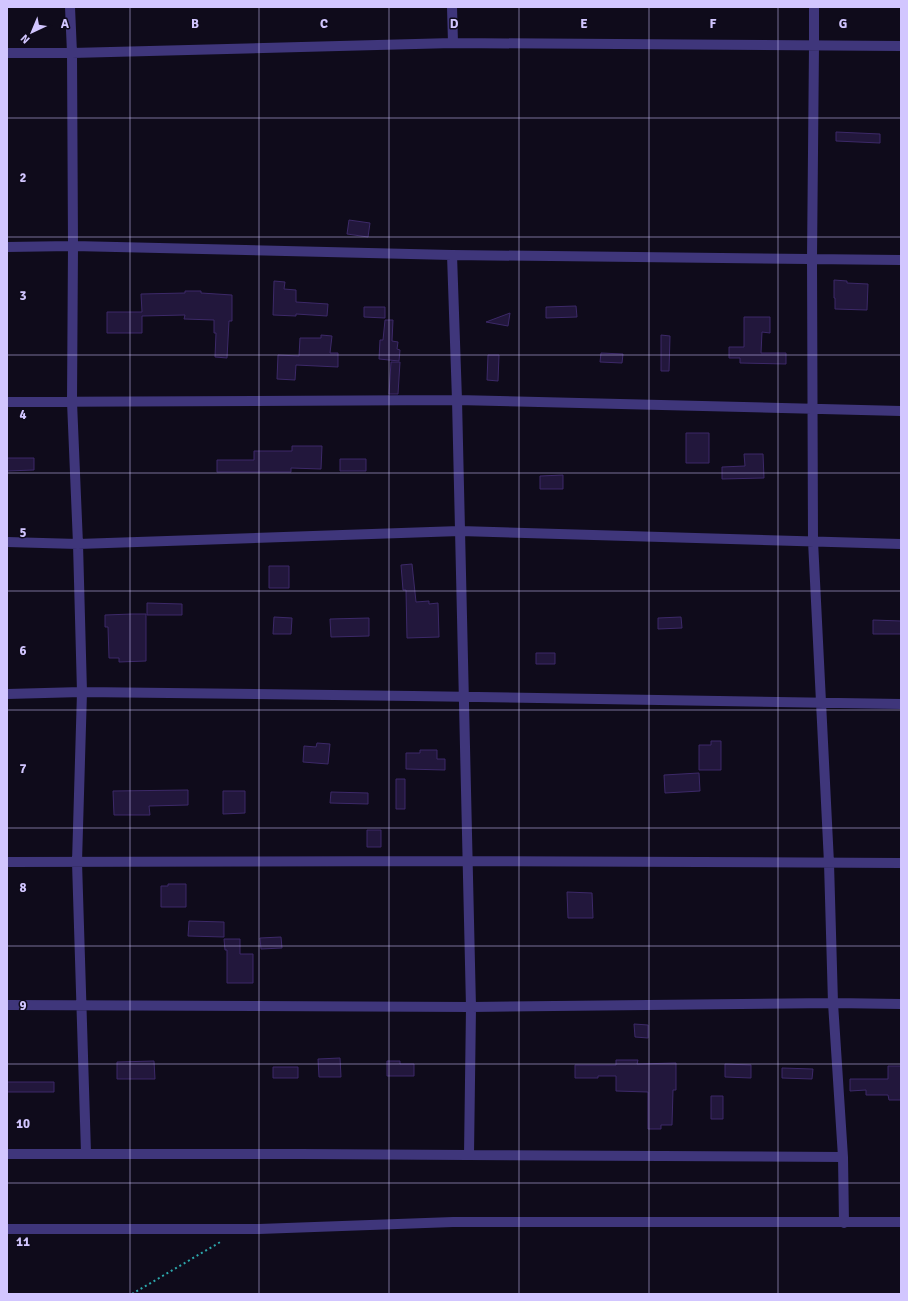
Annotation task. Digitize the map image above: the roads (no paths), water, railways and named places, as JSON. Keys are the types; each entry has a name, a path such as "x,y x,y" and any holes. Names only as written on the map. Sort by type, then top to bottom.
{"street":[{"path":"70,7 72,53 73,246 72,402 82,692 77,862 86,1153"},
{"path":"452,7 453,42"},
{"path":"814,7 812,259 813,542 829,862 833,1003 842,1157 844,1223"},
{"path":"7,53 72,53 453,42 901,46"},
{"path":"7,247 73,246 452,255 901,260"},
{"path":"452,255 457,400 471,1007 469,1155"},
{"path":"7,402 457,400 901,411"},
{"path":"7,542 78,544 460,531 901,544"},
{"path":"7,694 82,692 901,704"},
{"path":"7,862 467,861 901,863"},
{"path":"7,1006 471,1007 833,1003 901,1004"},
{"path":"7,1154 86,1153 842,1157"},
{"path":"7,1229 259,1229 453,1222 901,1222"}]}
